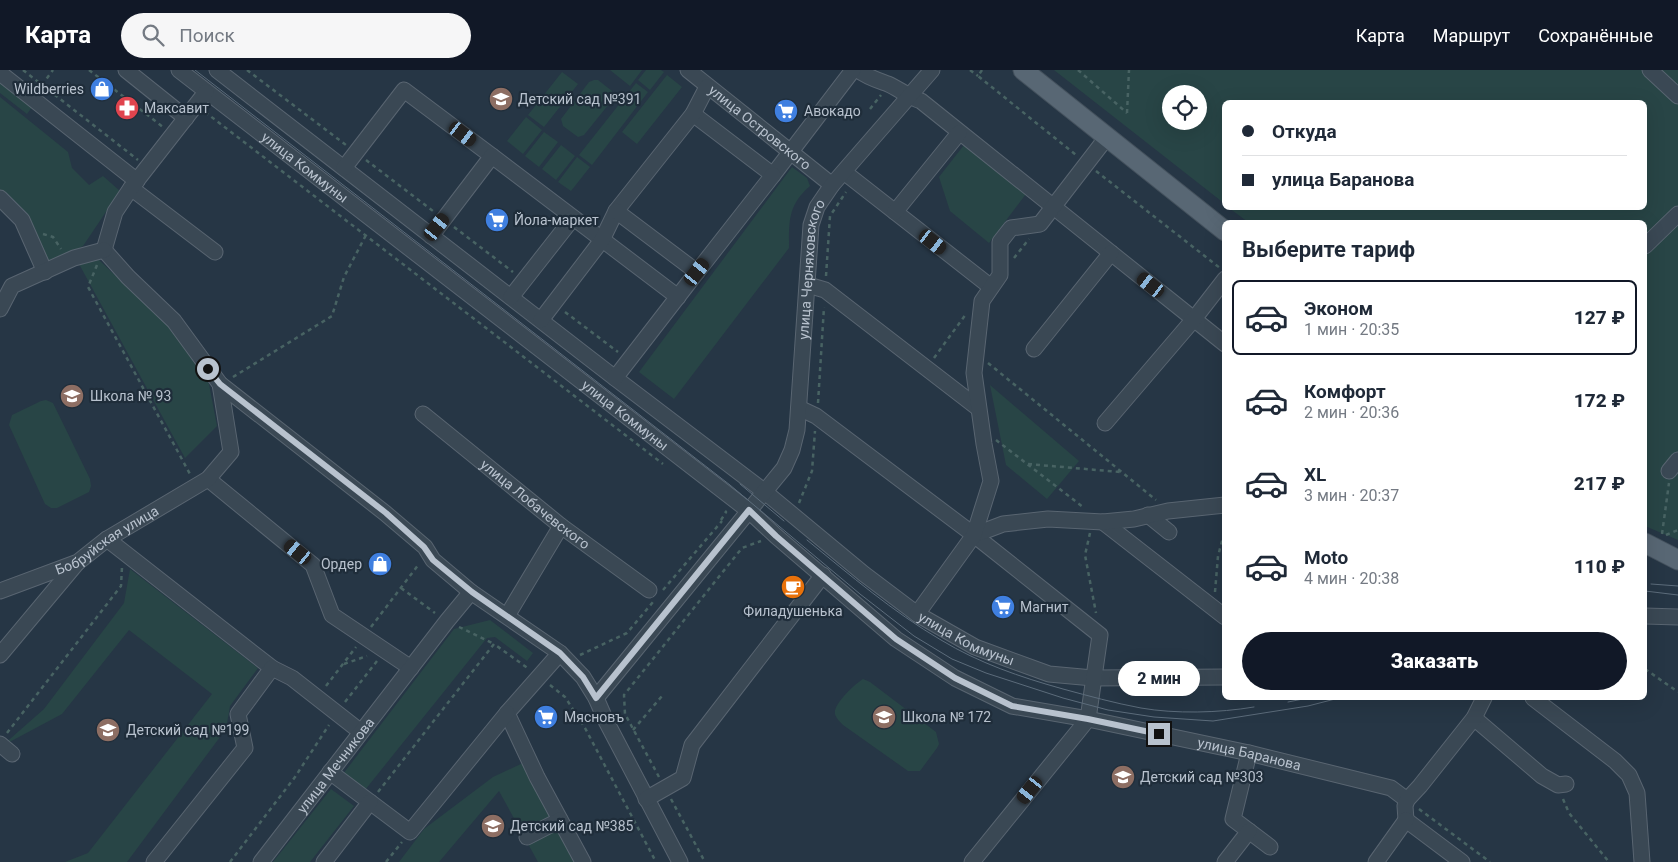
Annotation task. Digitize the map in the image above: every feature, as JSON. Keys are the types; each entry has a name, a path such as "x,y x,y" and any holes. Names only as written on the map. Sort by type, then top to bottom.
{"main road":[{"path":"1023,70 1222,229"},
{"path":"1653,540 1678,560"}],"street":[{"path":"126,70 186,118"},
{"name":"улица Коммуны","path":"179,70 749,510 776,536 824,575 896,639 955,678 1012,706 1088,719"},
{"path":"615,378 791,153 853,70"},
{"path":"858,70 864,75 889,85 920,102 1222,342"},
{"name":"улица Черняховского","path":"762,495 784,468 798,430 811,225 817,207 832,185 932,70"},
{"path":"1650,70 1678,96"},
{"name":"улица Островского","path":"690,71 707,87 832,185"},
{"name":"улица Коммуны","path":"223,72 762,495 917,614 976,647 1049,674 1093,678 1222,677"},
{"path":"0,73 215,252"},
{"path":"541,320 602,240 616,211 693,114 707,87"},
{"path":"344,168 404,90 678,297"},
{"path":"104,250 115,212 206,92"},
{"path":"693,114 773,175"},
{"path":"895,212 959,133"},
{"path":"917,614 974,535 991,481 981,428 974,373 982,300 1000,275 1000,242 1011,228 1040,224 1107,137"},
{"path":"431,236 492,156"},
{"path":"844,172 991,287"},
{"path":"0,198 22,220 45,272"},
{"path":"616,211 697,272"},
{"path":"1647,244 1678,214"},
{"path":"511,297 573,218"},
{"path":"0,309 12,286 69,261 104,250"},
{"path":"104,250 128,277 174,322 220,384 386,513 424,547 433,560 472,592 560,653 583,677 596,698 606,721 680,862"},
{"path":"1034,348 1111,253"},
{"path":"1104,423 1194,319 1222,283"},
{"path":"808,285 825,290 978,408"},
{"path":"220,384 231,452 201,480 313,565 332,615 411,668"},
{"path":"799,408 816,416 974,535 1100,634 1088,719 972,862"},
{"name":"улица Лобачевского","path":"423,414 561,526 649,590"},
{"name":"Бобруйская улица","path":"0,591 78,562 107,539 201,480"},
{"path":"596,698 762,495"},
{"path":"974,535 1003,524 1048,519 1098,522 1168,511 1222,506"},
{"path":"1148,515 1168,532"},
{"path":"1098,522 1219,613"},
{"path":"507,616 561,526"},
{"path":"107,539 272,668 292,678 361,732"},
{"path":"0,655 78,562"},
{"path":"646,799 683,778 692,745 824,575"},
{"name":"улица Мечникова","path":"261,862 472,592"},
{"path":"1647,616 1678,617"},
{"path":"330,772 410,832 560,653"},
{"path":"154,862 245,748 238,714 272,668"},
{"path":"1376,862 1406,820 1407,800 1474,718 1483,700"},
{"path":"1536,700 1615,761 1629,775 1637,793 1642,862"},
{"path":"508,713 537,777 583,862"},
{"path":"1474,718 1542,776 1562,784"},
{"name":"улица Баранова","path":"1088,719 1249,753 1391,788 1407,800"},
{"path":"3,739 12,754"},
{"path":"1249,753 1233,819 1270,847"},
{"path":"324,862 370,802"},
{"path":"527,837 560,820"},
{"path":"1406,820 1462,862"},
{"path":"1225,862 1249,831"}],"path":[{"path":"23,70 140,161"},
{"path":"42,85 53,70"},
{"path":"89,70 163,127 158,134"},
{"path":"970,70 978,76"},
{"path":"1078,70 1127,113 1129,70"},
{"path":"196,105 664,464"},
{"path":"1000,275 1040,224"},
{"path":"27,231 53,237 69,261"},
{"path":"220,384 332,316 344,277 366,236"},
{"path":"104,250 88,287 201,480"},
{"path":"927,368 971,307"},
{"path":"976,353 1168,511"},
{"path":"981,428 1098,522 1085,556 1100,634"},
{"path":"1027,464 1122,472"},
{"path":"1653,540 1668,494 1674,466"},
{"path":"718,506 726,512 721,520"},
{"path":"1219,613 1218,556 1222,541"},
{"path":"3,739 121,586 123,552"},
{"path":"401,588 447,622 494,644 539,676 565,698 586,728 656,862"},
{"path":"370,802 494,644"},
{"path":"342,665 385,650"},
{"path":"230,862 295,777 337,713 385,650"},
{"path":"1647,670 1678,692"},
{"path":"634,730 662,696"},
{"path":"1562,784 1570,813 1609,862"},
{"path":"1407,800 1490,862"},
{"path":"386,862 410,832"}],"green space":[{"path":"610,70 642,70 630,86"},
{"path":"646,70 661,70 664,72 650,90 638,80"},
{"path":"1054,70 1678,70 1678,540 1647,527 1647,220 1245,220 1232,210 1647,210 1647,100 1222,100 1222,202"},
{"path":"562,72 578,84 544,127 528,115"},
{"path":"667,75 682,87 637,144 622,132"},
{"path":"598,80 612,91 613,99 584,135 578,137 563,126 561,119 589,82"},
{"path":"0,81 32,107 27,114 0,93"},
{"path":"636,83 648,92 592,165 579,155"},
{"path":"0,97 68,152 72,168 89,185 103,176 120,191 83,246 46,265 0,192"},
{"path":"526,117 542,130 523,154 507,141"},
{"path":"544,132 558,142 539,167 525,156"},
{"path":"561,145 575,156 556,180 542,169"},
{"path":"964,145 1026,194 989,243 950,211 939,177"},
{"path":"577,157 590,167 571,191 558,182"},
{"path":"792,167 807,178 810,186 797,200 791,214 789,248 674,399 639,372"},
{"path":"98,259 170,328 209,384 217,426 185,458 79,264"},
{"path":"990,385 1079,461 1047,499 1006,465"},
{"path":"46,400 53,403 90,479 91,486 89,492 57,508 51,508 45,504 9,425 12,415"},
{"path":"130,569 258,668 230,706 226,729 127,862 65,862 88,853 212,694 129,630 62,714 2,746 44,709 124,603"},
{"path":"490,620 533,653 527,661 495,637 487,638 365,790 343,774 454,629"},
{"path":"863,679 870,682 936,732 939,744 920,771 908,771 843,725 836,717 835,710 837,705"},
{"path":"523,763 574,862 538,862 499,791 439,862 399,862 424,829 493,777"},
{"path":"331,789 354,806 310,862 273,862"}],"tram line":[{"path":"195,70 730,485 860,594 914,636 952,659 986,673 1063,698 1108,710 1154,717 1213,721 1308,706 1331,700"},
{"path":"740,484 784,521"},
{"path":"807,540 872,593 923,629 970,656 1000,669 1063,689 1141,708 1197,712 1226,711 1254,707"},
{"path":"1651,584 1678,586"},
{"path":"1647,591 1678,595"},
{"path":"1288,702 1298,700"}],"place":[{"name":"Wildberries","path":"102,89"},
{"name":"Детский сад №391","path":"501,99"},
{"name":"Максавит","path":"127,108"},
{"name":"Авокадо","path":"786,111"},
{"name":"Йола-маркет","path":"497,220"},
{"name":"Школа № 93","path":"72,396"},
{"name":"Ордер","path":"380,564"},
{"name":"Филадушенька","path":"793,587"},
{"name":"Магнит","path":"1003,607"},
{"name":"Мясновъ","path":"546,717"},
{"name":"Школа № 172","path":"884,717"},
{"name":"Детский сад №199","path":"108,730"},
{"name":"Детский сад №303","path":"1123,777"},
{"name":"Детский сад №385","path":"493,826"}],"route":[{"path":"208,369 220,384 386,513 424,547 433,560 472,592 560,653 583,677 596,698 749,510 776,536 824,575 896,639 955,678 1012,706 1159,734"}]}
